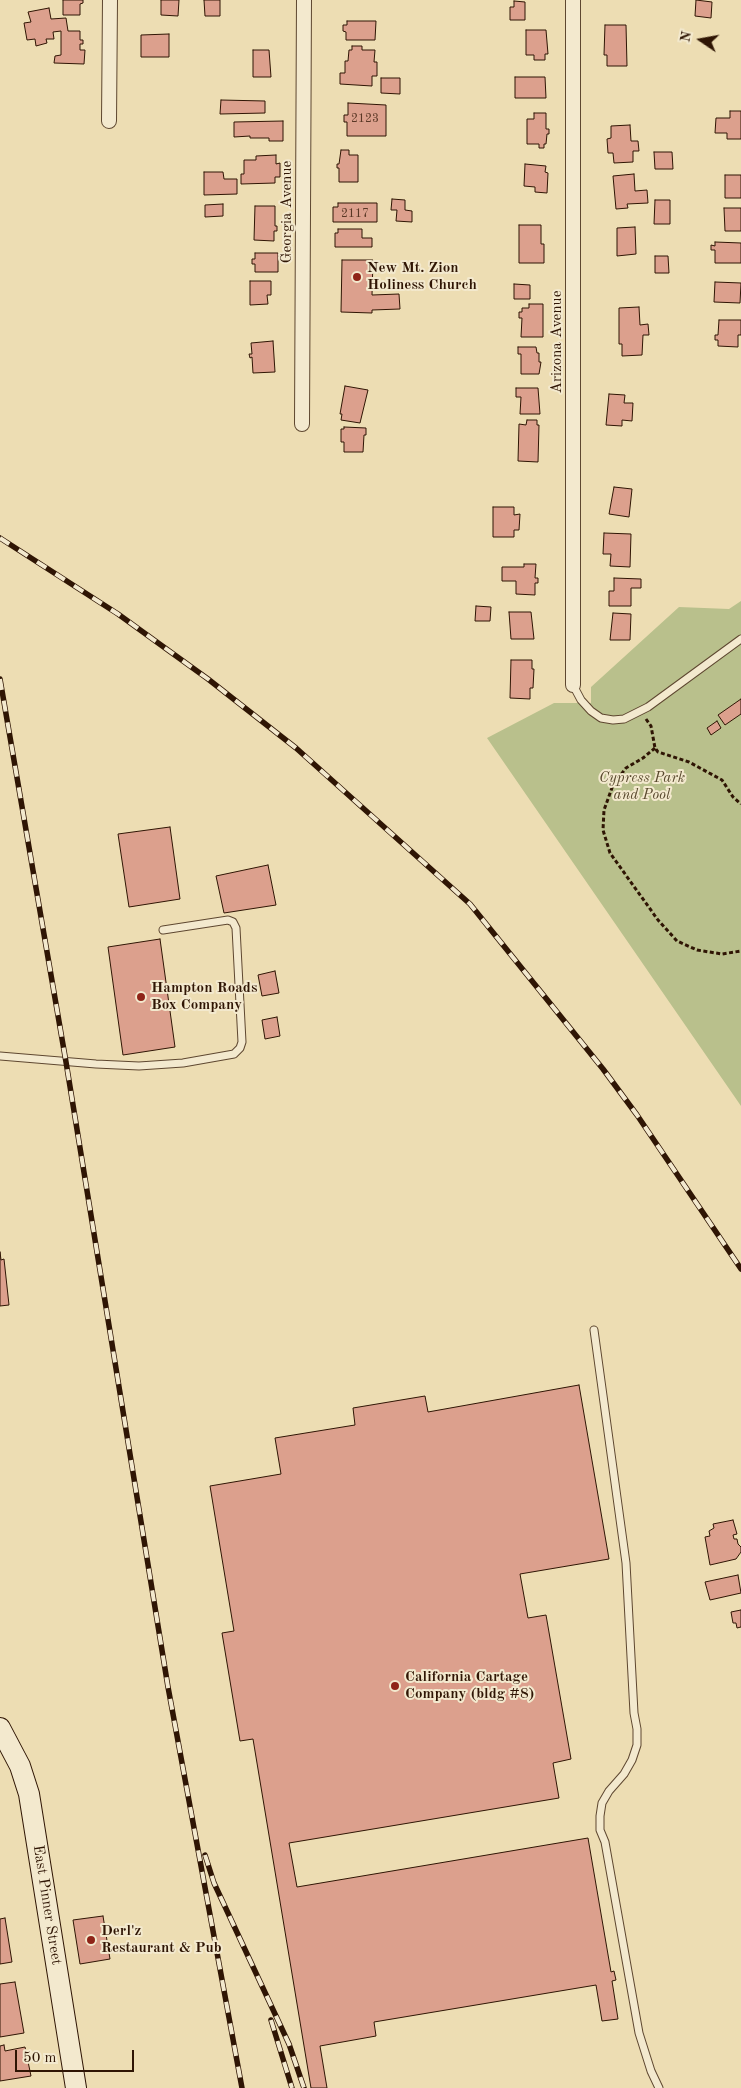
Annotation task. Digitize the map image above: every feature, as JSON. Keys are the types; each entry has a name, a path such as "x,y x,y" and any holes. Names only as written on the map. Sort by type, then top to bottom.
{"main road":[{"name":"East Pinner Street","path":"0,1728 20,1766 29,1794 76,2088"}],"street":[{"path":"109,121 110,0"},
{"name":"Georgia Avenue","path":"302,424 304,0"},
{"name":"Arizona Avenue","path":"573,0 573,685"}],"lane":[{"path":"573,685 581,700 601,718 624,719 640,711 741,639"},
{"path":"0,1056 139,1066 183,1063 234,1054 240,1048 242,1042 236,928 233,922 228,920 163,930"},
{"path":"594,1330 626,1563 634,1713 637,1729 637,1745 632,1760 602,1803 600,1830 605,1842 639,2033 650,2071 659,2088"}],"path":[{"path":"640,711 651,726 655,748 658,752 689,762 722,780 733,797 741,804"},
{"path":"655,748 626,768 613,784 604,810 603,830 610,853 658,920 677,941 697,950 722,954 741,951"}],"green space":[{"name":"Cypress Park and Pool","path":"741,601 741,1106 487,738 554,703 591,703 591,687 679,607 729,609"}],"building":[{"path":"63,0 83,0 83,3 80,4 80,15 63,15"},
{"path":"161,0 179,0 178,16 161,15"},
{"path":"204,0 220,0 220,16 205,16"},
{"path":"696,0 712,2 711,18 695,16"},
{"path":"514,1 525,2 525,20 510,20 510,7 514,7"},
{"path":"49,8 51,19 66,18 68,31 80,31 80,40 83,40 83,44 80,44 80,50 85,50 84,64 54,63 55,56 61,55 61,31 53,32 54,39 46,39 47,43 36,46 35,39 27,40 24,23 31,22 28,12"},
{"path":"347,21 376,21 375,40 346,40 346,32 343,31 343,25 347,25"},
{"path":"605,25 626,25 627,66 607,66 607,55 604,55"},
{"path":"526,30 546,30 548,54 545,54 545,60 534,60 534,55 526,55"},
{"path":"169,34 169,57 141,57 141,35"},
{"path":"352,46 362,46 362,50 375,50 374,62 377,62 377,76 372,76 372,86 340,84 340,73 345,73 345,61 348,61 349,50 352,50"},
{"path":"253,50 269,50 271,77 253,77"},
{"path":"515,77 545,77 546,98 515,98"},
{"path":"381,78 400,78 400,94 381,93"},
{"path":"221,100 265,101 265,113 220,114"},
{"path":"348,103 386,105 386,136 347,136 347,122 344,122 344,115 348,115"},
{"path":"730,111 741,111 741,139 727,139 727,133 715,133 716,118 730,118"},
{"path":"534,113 546,113 546,129 549,129 549,134 547,134 544,148 539,148 539,144 527,144 527,119 534,119"},
{"path":"283,121 283,141 269,141 269,138 250,138 250,136 234,137 234,122"},
{"path":"630,125 631,141 638,141 639,151 633,151 633,162 614,163 613,153 608,153 607,139 611,138 611,126"},
{"path":"341,150 349,150 349,155 358,155 358,182 339,182 339,168 337,168 337,164 339,164"},
{"path":"654,152 672,152 673,169 655,169"},
{"path":"276,155 276,164 280,163 280,177 275,177 275,183 241,184 241,174 244,174 244,160 256,160 256,156"},
{"path":"525,164 546,166 545,172 548,173 547,193 535,192 535,187 524,186"},
{"path":"204,172 223,172 224,179 237,179 237,194 204,195"},
{"path":"634,174 635,191 647,190 648,203 627,204 628,208 616,209 613,176"},
{"path":"725,175 741,175 741,198 725,198"},
{"path":"392,199 405,200 405,210 412,211 412,222 396,221 397,210 391,210"},
{"path":"655,200 670,200 670,224 654,224"},
{"path":"338,203 377,203 377,222 333,222 333,207 338,207"},
{"path":"223,204 223,216 205,217 205,205"},
{"path":"255,206 275,206 275,226 277,226 277,231 274,231 274,241 254,240"},
{"path":"724,208 741,208 741,231 725,231"},
{"path":"519,225 541,225 544,263 519,263"},
{"path":"635,227 636,254 617,256 617,228"},
{"path":"338,229 362,229 362,238 372,238 372,247 335,247 335,233 338,233"},
{"path":"715,242 741,243 741,263 715,263 715,250 711,250 711,245 715,246"},
{"path":"255,253 278,253 278,272 255,272 255,264 252,264 252,259 255,259"},
{"path":"655,256 668,256 669,273 655,273"},
{"name":"New Mt. Zion Holiness Church","path":"342,260 373,260 372,295 399,294 400,309 372,310 372,313 341,312"},
{"path":"250,281 271,281 271,295 267,295 268,304 250,305"},
{"path":"715,282 741,283 740,303 714,302"},
{"path":"514,284 530,285 530,299 514,299"},
{"path":"529,304 543,304 543,337 521,337 522,318 519,318 519,312 522,312 522,308 529,308"},
{"path":"639,307 640,325 648,324 649,335 643,335 642,355 622,356 622,344 619,344 619,308"},
{"path":"719,320 741,320 741,335 738,335 738,347 718,346 718,340 715,340 715,335 718,335"},
{"path":"273,341 275,372 253,373 252,357 250,358 249,354 252,354 251,343"},
{"path":"518,347 536,347 537,353 539,353 539,362 541,362 539,374 521,374 521,354 518,354"},
{"path":"345,386 368,390 360,423 341,420 342,414 340,414"},
{"path":"516,388 538,388 540,414 520,414 521,397 516,397"},
{"path":"609,394 625,395 624,403 633,403 632,421 622,420 622,426 606,425"},
{"path":"527,420 537,420 537,425 539,425 538,462 518,461 519,424 526,425"},
{"path":"344,427 366,428 363,452 344,452 344,442 341,442 341,429 344,429"},
{"path":"614,487 632,489 629,517 609,514"},
{"path":"493,507 514,507 514,515 520,514 519,530 514,530 514,537 493,537"},
{"path":"604,533 631,534 630,567 610,566 611,554 603,554"},
{"path":"524,564 536,564 535,578 538,578 538,583 535,583 535,595 516,594 516,581 502,581 502,567 524,567"},
{"path":"614,578 641,579 641,588 631,588 631,606 609,606 609,591 614,591"},
{"path":"476,606 491,607 490,621 475,621"},
{"path":"509,612 531,612 534,639 511,639"},
{"path":"613,613 631,614 630,640 610,640"},
{"path":"511,660 532,660 532,669 534,669 533,688 530,688 530,699 510,698"},
{"path":"741,699 741,714 725,725 718,715"},
{"path":"717,721 721,728 711,735 707,728"},
{"path":"170,827 180,899 129,907 118,834"},
{"path":"268,865 276,905 224,913 216,876"},
{"name":"Hampton Roads Box Company","path":"160,939 175,1047 123,1055 108,947"},
{"path":"275,971 279,993 262,996 258,975"},
{"path":"277,1017 280,1036 265,1039 262,1020"},
{"path":"0,1252 1,1260 4,1259 9,1305 0,1306"},
{"name":"California Cartage Company (bldg #8)","path":"579,1385 609,1559 520,1574 528,1618 546,1615 571,1759 553,1763 559,1798 289,1843 297,1887 588,1838 611,1972 614,1971 616,1980 612,1981 618,2019 602,2021 596,1985 374,2022 376,2036 320,2046 327,2088 311,2088 253,1739 240,1741 222,1633 234,1631 210,1486 281,1474 275,1438 355,1425 353,1408 425,1396 428,1412"},
{"path":"733,1520 737,1534 733,1535 734,1539 737,1539 741,1552 736,1559 710,1565 705,1537 710,1536 709,1531 714,1528 713,1524"},
{"path":"738,1575 741,1593 710,1600 705,1582"},
{"path":"741,1610 741,1627 737,1628 736,1623 733,1623 731,1612"},
{"path":"103,1916 110,1959 80,1964 73,1920"},
{"path":"5,1918 12,1962 0,1964 0,1919"},
{"path":"15,1982 24,2033 0,2037 0,1984"},
{"path":"4,2045 5,2051 25,2047 31,2076 0,2081 0,2046"}],"railway":[{"path":"0,538 118,614 208,679 296,748 470,904 603,1069 637,1115 741,1269"},
{"path":"0,679 66,1062 168,1687 242,2088"},
{"path":"205,1855 214,1883 289,2044 304,2088"},
{"path":"271,2020 292,2088"}],"place":[{"name":"New Mt. Zion Holiness Church","path":"357,277"},
{"name":"Hampton Roads Box Company","path":"141,997"},
{"name":"California Cartage Company (bldg #8)","path":"395,1686"},
{"name":"Derl'z Restaurant & Pub","path":"91,1940"}]}
